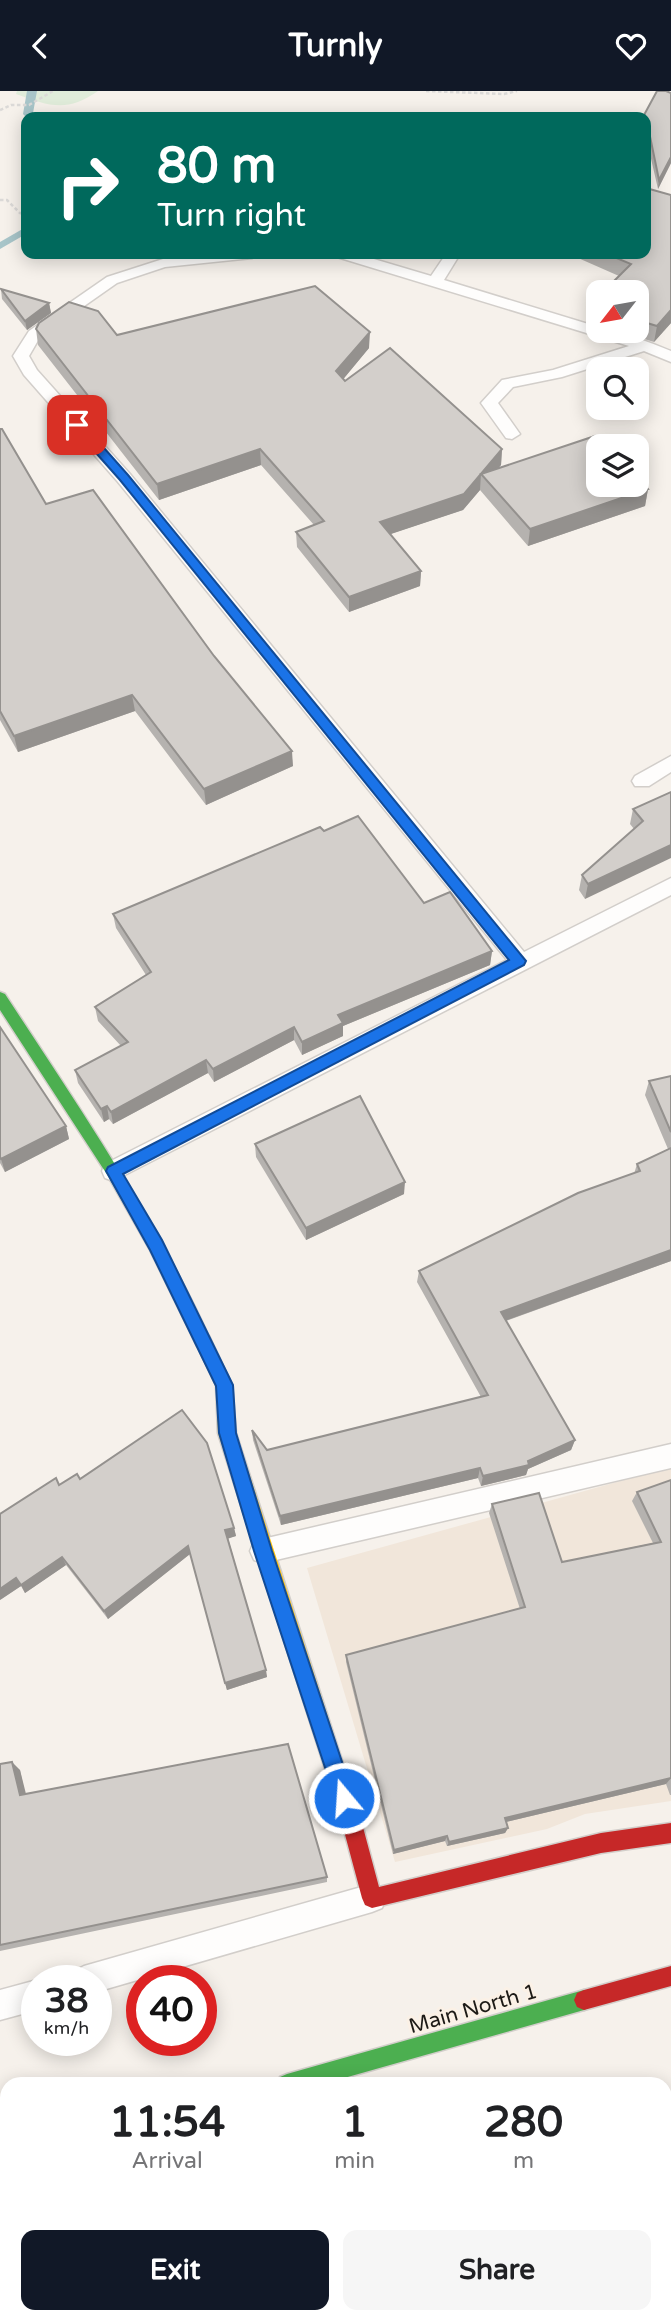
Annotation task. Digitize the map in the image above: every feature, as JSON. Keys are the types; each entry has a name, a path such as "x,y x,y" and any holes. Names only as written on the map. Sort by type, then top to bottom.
{"street":[{"path":"0,998 113,1171 156,1245 224,1385 227,1433 348,1808 372,1898 601,1843 671,1833"},
{"name":"Main North 1","path":"312,2077 671,1976"}],"lane":[{"path":"203,259 163,263 112,280 34,334 21,356 30,372 124,478 519,961"},
{"path":"359,259 645,346 671,357"},
{"path":"436,281 450,259"},
{"path":"512,435 489,403 508,383 556,374 645,346"},
{"path":"642,781 671,763"},
{"path":"113,1171 671,885"},
{"path":"263,1551 671,1456"},
{"path":"112,1973 372,1898"},
{"path":"0,2005 21,1999"}],"path":[{"path":"0,110 11,105 29,106 52,91"},
{"path":"426,91 504,94 517,91"},
{"path":"0,200 7,200 21,213"}],"shaded area":[{"path":"671,1467 671,1801 585,1814 547,1829 395,1862 307,1568"}],"green space":[{"path":"17,91 98,91 77,102 58,105 16,94"}],"building":[{"path":"657,91 671,93 671,157 659,180 651,141 651,112 646,112"},
{"path":"651,189 671,195 671,310 657,326 649,324 649,280 615,280 631,264 619,259 651,259"},
{"path":"315,286 370,332 336,371 345,381 390,348 502,449 464,494 380,522 421,571 349,597 296,532 324,521 260,449 157,484 36,329 39,323 69,302 98,311 117,335"},
{"path":"1,289 49,303 25,321"},
{"path":"0,429 46,504 93,490 214,656 292,751 204,789 132,695 14,736 0,711"},
{"path":"586,439 586,497 624,497 530,529 481,474"},
{"path":"671,792 671,845 588,884 582,875 643,821 633,809"},
{"path":"358,816 424,903 450,892 492,951 338,1015 343,1023 302,1042 294,1027 213,1069 206,1060 111,1112 107,1106 101,1109 75,1070 128,1042 95,1007 151,972 113,914 320,827 324,831"},
{"path":"0,1027 66,1126 1,1159 0,1157"},
{"path":"671,1076 671,1132 649,1081"},
{"path":"360,1096 405,1182 306,1228 255,1144"},
{"path":"671,1148 671,1250 501,1312 575,1440 528,1461 529,1465 483,1476 480,1468 280,1516 252,1430 267,1450 488,1395 419,1271 578,1193 640,1171 637,1164"},
{"path":"182,1410 207,1443 234,1528 225,1530 266,1670 225,1683 188,1546 104,1611 62,1557 21,1585 16,1578 0,1589 0,1514 56,1478 59,1485 77,1474 80,1479"},
{"path":"671,1480 671,1778 505,1818 508,1828 449,1842 447,1836 394,1850 346,1655 525,1607 492,1504 539,1493 562,1562 661,1542 637,1492"},
{"path":"288,1744 327,1877 0,1945 0,1764 12,1762 20,1795"}],"waterway":[{"path":"28,112 32,91"},
{"path":"0,246 21,233"}],"traffic: fast":[{"path":"0,998 113,1171 156,1245 203,1341"},
{"path":"312,2077 584,2000"}],"traffic: slow":[{"path":"203,1341 224,1385 227,1433 350,1816"}],"traffic: jam":[{"path":"350,1816 372,1898 601,1843 671,1833"},
{"path":"584,2000 671,1976"}],"route":[{"path":"77,425 124,478 519,961 113,1171 156,1245 224,1385 227,1433 344,1798"}]}
